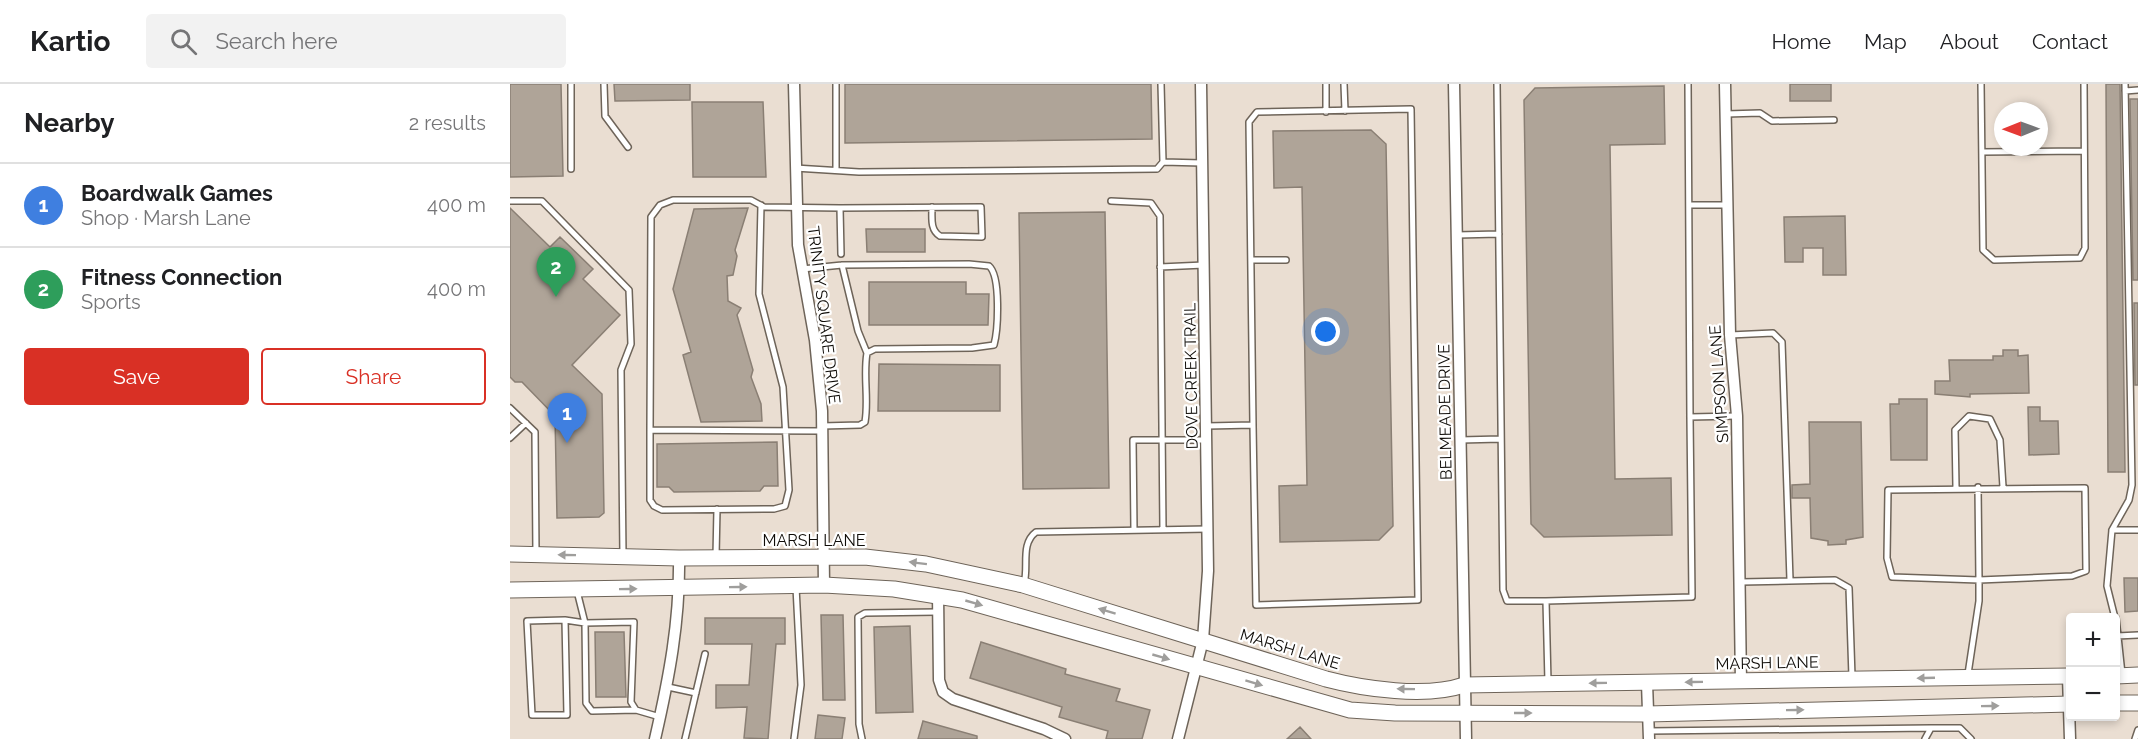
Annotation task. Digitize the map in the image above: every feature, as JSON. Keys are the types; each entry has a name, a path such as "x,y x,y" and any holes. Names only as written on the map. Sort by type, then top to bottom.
{"main road":[{"name":"MARSH LANE","path":"510,554 679,558 865,557 926,564 1023,585 1203,640 1253,658 1351,686 1450,690 1464,685 2066,676"},
{"path":"510,590 856,585 938,594 1350,710 1647,714 2066,704"},
{"path":"2120,703 2138,703"}],"street":[{"name":"TRINITY SQUARE DRIVE","path":"794,84 796,208 802,269 815,340 822,428 824,585"},
{"name":"DOVE CREEK TRAIL","path":"1178,739 1198,668 1203,640 1208,529 1201,84"},
{"name":"BELMEADE DRIVE","path":"1454,84 1466,739"},
{"name":"SIMPSON LANE","path":"1725,84 1730,335 1737,416 1741,682"},
{"path":"656,739 668,687 680,589 679,558"},
{"path":"938,594 939,681 943,692 953,699 1044,729 1065,739"},
{"path":"1647,683 1648,735"},
{"path":"2070,721 2070,739"}],"lane":[{"path":"571,84 571,169"},
{"path":"604,84 605,116 628,147"},
{"path":"836,84 836,170"},
{"path":"795,168 859,172 1157,169 1163,162 1161,84"},
{"path":"1326,84 1326,111"},
{"path":"1344,84 1345,111"},
{"path":"1497,84 1503,590 1507,601 1692,597 1688,84"},
{"path":"1981,84 1983,250 1994,260 2080,258 2085,248 2084,84"},
{"path":"2114,613 2108,586 2112,530 2135,485 2125,87 2138,90"},
{"path":"1412,109 1418,600 1256,606 1249,122 1257,112 1326,111 1412,109"},
{"path":"1726,114 1760,113 1772,121 1834,120"},
{"path":"1982,152 2084,152"},
{"path":"1163,162 1202,163"},
{"path":"761,206 759,294 783,387 788,431 789,490 785,506 774,509 662,510 654,506 650,500 651,217 660,205 673,200 751,201 761,206 796,208 932,207 981,207 982,237 940,236 935,233 933,226 932,207"},
{"path":"510,201 542,201 629,290 631,344 621,370 623,556"},
{"path":"1110,201 1151,203 1160,216 1163,530"},
{"path":"1690,205 1727,205"},
{"path":"840,208 841,254"},
{"path":"1457,235 1499,234"},
{"path":"1251,260 1286,260"},
{"path":"802,269 842,265 969,264 989,266 995,273 996,316 993,345 972,348 875,349 867,354"},
{"path":"650,430 788,431 860,425 865,422 867,354 858,331 842,265"},
{"path":"1160,267 1204,266"},
{"path":"1730,335 1773,333 1782,342 1790,580"},
{"path":"510,408 535,432 536,555"},
{"path":"1690,417 1737,416"},
{"path":"1956,487 1955,430 1969,416 1990,418 2000,440 2003,488"},
{"path":"510,438 526,423"},
{"path":"1207,426 1253,425"},
{"path":"1460,440 1501,439"},
{"path":"1134,530 1133,440 1207,440"},
{"path":"1956,487 2085,488 2086,571 2072,576 1979,580 1892,577 1887,558 1887,490 1956,487"},
{"path":"1968,676 1979,601 1978,487"},
{"path":"716,557 717,509"},
{"path":"1023,585 1027,573 1027,544 1036,532 1208,529"},
{"path":"2112,530 2138,530"},
{"path":"1741,582 1835,580 1849,588 1852,680"},
{"path":"794,739 801,685 796,586"},
{"path":"577,590 585,623 586,703 592,711 636,710 660,717"},
{"path":"1546,601 1548,684"},
{"path":"862,739 858,617 865,613 938,612"},
{"path":"565,620 567,715 532,715 527,621 565,620 585,623 634,622 632,702 636,710"},
{"path":"2120,636 2138,635"},
{"path":"2120,651 2125,676"},
{"path":"686,739 705,654"},
{"path":"668,687 696,693"},
{"path":"1925,739 1931,728"},
{"path":"1648,735 1960,728 1971,739"},
{"path":"2135,739 2138,730"}],"building":[{"path":"510,84 561,84 563,176 510,177"},
{"path":"614,84 690,84 690,100 615,101"},
{"path":"845,84 1151,84 1152,139 845,143"},
{"path":"1790,84 1831,84 1831,101 1790,101"},
{"path":"2106,84 2120,84 2125,472 2108,472"},
{"path":"1664,86 1665,144 1610,145 1615,479 1671,478 1672,535 1544,537 1531,524 1524,100 1535,88"},
{"path":"2130,99 2138,99 2138,280 2133,280"},
{"path":"692,102 763,102 766,177 693,177"},
{"path":"1371,130 1386,144 1393,526 1379,540 1280,542 1279,486 1307,485 1302,187 1274,188 1273,131"},
{"path":"510,208 550,247 560,237 593,269 583,279 620,315 572,365 602,394 604,513 599,517 557,518 555,416 522,382 515,382 510,377"},
{"path":"748,208 735,250 737,256 733,275 727,276 728,301 741,308 737,315 753,370 751,377 761,404 762,421 701,422 683,355 691,352 673,289 694,209"},
{"path":"1105,212 1109,488 1023,489 1019,213"},
{"path":"1845,216 1846,275 1823,275 1823,248 1803,248 1803,262 1785,262 1784,217"},
{"path":"866,229 925,229 925,252 867,252"},
{"path":"869,282 966,282 966,294 989,294 988,325 869,325"},
{"path":"2134,303 2138,303 2138,385 2135,385"},
{"path":"2003,350 2018,350 2018,356 2028,355 2029,393 1970,394 1970,397 1935,394 1935,381 1950,381 1949,360 1993,360 1993,356 2003,356"},
{"path":"879,364 1000,365 1000,411 878,411"},
{"path":"1899,399 1927,399 1927,460 1891,460 1890,404 1899,404"},
{"path":"2028,407 2040,407 2040,421 2058,421 2059,454 2029,455"},
{"path":"1809,422 1861,422 1863,537 1846,540 1846,544 1828,545 1828,541 1811,538 1810,498 1792,498 1792,485 1810,484"},
{"path":"777,442 778,486 764,486 760,491 674,492 669,487 657,487 657,444"},
{"path":"2124,578 2138,578 2138,611 2125,612"},
{"path":"821,615 843,615 845,700 823,700"},
{"path":"705,618 785,618 785,644 776,644 768,739 744,738 747,707 716,708 716,685 749,685 752,644 705,644"},
{"path":"910,626 913,712 876,713 874,627"},
{"path":"595,632 624,632 626,697 596,697"},
{"path":"981,642 1066,669 1065,674 1120,689 1116,701 1150,710 1142,739 1106,739 1108,731 1059,717 1062,707 970,678"},
{"path":"818,715 845,718 842,739 815,739"},
{"path":"923,721 977,736 977,739 918,739"},
{"path":"1300,727 1311,739 1287,739"}],"place":[{"name":"Fitness Connection","path":"556,297"},
{"name":"Boardwalk Games","path":"567,443"}]}
